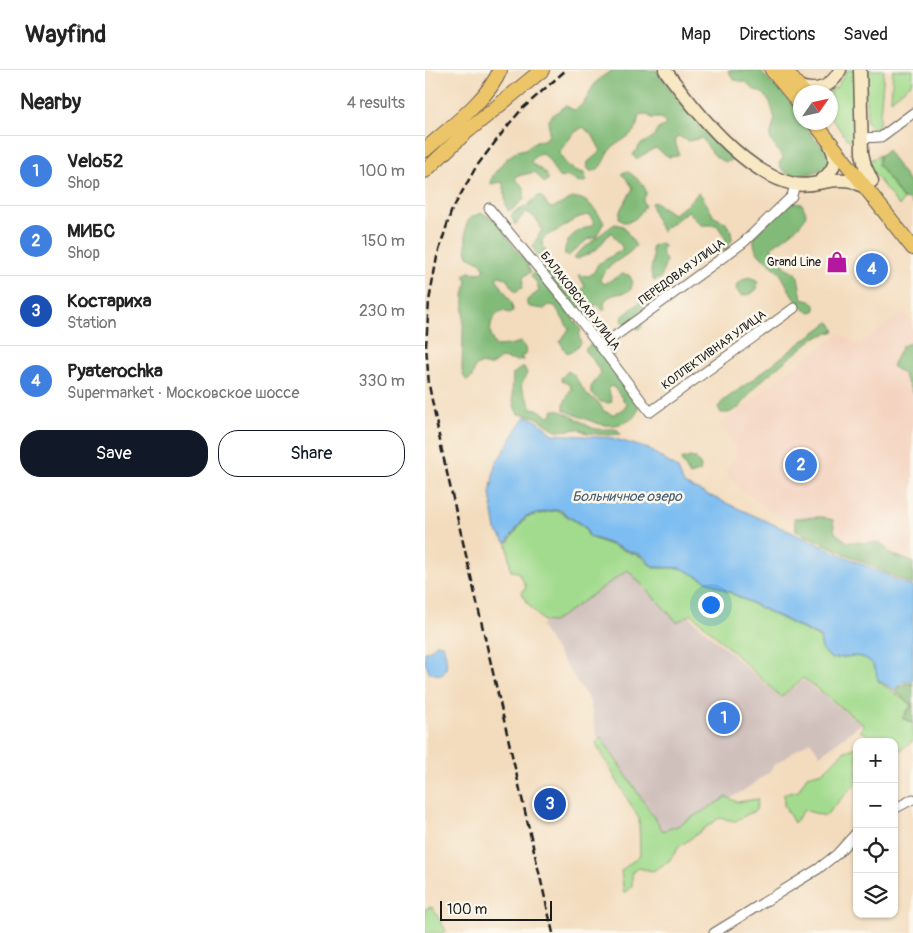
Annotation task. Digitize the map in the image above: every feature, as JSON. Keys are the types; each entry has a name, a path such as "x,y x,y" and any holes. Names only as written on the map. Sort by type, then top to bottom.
{"main road":[{"path":"425,150 484,96 500,70"},
{"path":"425,171 471,128 542,70"},
{"path":"665,70 696,110 740,154 778,180 807,185 837,180 868,184"},
{"path":"772,70 793,95"},
{"path":"785,70 797,85"},
{"path":"828,85 839,70"},
{"path":"860,70 862,153 868,184 913,233"},
{"path":"817,184 833,169 835,162 826,130"},
{"path":"827,130 913,248"}],"street":[{"path":"861,138 881,137 913,113"},
{"name":"ПЕРЕДОВАЯ УЛИЦА","path":"600,347 744,242 792,196 795,184"},
{"name":"БАЛАКОВСКАЯ УЛИЦА","path":"489,208 568,304 650,412"},
{"name":"КОЛЛЕКТИВНАЯ УЛИЦА","path":"650,412 794,308"},
{"path":"898,807 913,799"},
{"path":"714,933 818,869 837,854 853,836"}],"shaded area":[{"path":"904,312 913,324 913,579 774,514 737,486 726,471 738,451 720,424 839,333 859,345"},
{"path":"628,562 781,698 803,680 861,724 820,755 810,741 774,765 769,772 746,789 664,839 597,736 590,702 540,626"}],"green space":[{"path":"613,70 657,70 705,132 734,159 724,161 715,156 702,138 688,141 678,136 675,141 678,156 669,157 655,148 636,159 633,155 640,145 653,137 658,129 666,125 662,118 651,118 641,114 636,128 608,152 598,169 590,171 587,167 588,162 601,151 593,136 583,127 574,133 559,152 569,166 584,173 587,181 579,183 568,176 560,178 548,159 540,153 531,162 544,172 548,181 544,183 535,172 517,176 515,179 524,187 524,199 508,211 502,182 491,184 493,175 505,160 517,151 548,137 549,120 552,115 566,106 574,110 578,108 585,101 599,79"},
{"path":"728,70 760,70 793,105 793,130 808,130 814,139 828,150 831,155 827,164 815,172 807,174 793,175 786,173 779,163 783,158 771,141 770,136 775,119 770,102 764,94 753,89 746,82 734,80"},
{"path":"847,70 856,70 855,139 847,139 838,127 838,85"},
{"path":"865,70 884,70 879,126 873,129 867,124"},
{"path":"893,70 913,70 913,82 891,100"},
{"path":"887,150 913,188 913,205 909,200 903,199 878,164 881,155"},
{"path":"880,155 878,164 903,200 899,206 869,167 869,161"},
{"path":"627,171 642,184 646,194 643,202 645,205 639,215 633,220 623,222 619,218 620,210 633,188 621,174"},
{"path":"698,193 702,196 714,217 725,222 731,231 732,240 719,253 713,254 713,251 726,239 717,225 701,225 688,211 662,231 654,214 651,203 655,202 673,214 684,207"},
{"path":"538,196 542,197 548,206 552,208 570,199 575,198 586,201 604,222 596,237 588,239 568,256 565,255 565,248 570,238 593,225 594,222 589,215 580,217 542,240 543,247 551,258 548,261 539,258 533,245 542,230 538,222 526,212 515,225 511,216"},
{"path":"791,202 802,204 806,212 805,217 798,227 771,247 786,268 794,272 798,277 802,299 810,301 815,305 815,311 810,312 800,306 779,272 761,257 754,245 755,235"},
{"path":"482,213 497,221 523,257 531,272 524,276 522,288 515,292 506,278 499,276 496,278 512,303 513,311 510,313 503,311 498,313 491,326 491,337 496,346 521,342 525,348 526,355 521,356 523,360 517,361 501,358 490,366 480,364 475,367 472,377 467,381 462,370 464,296 467,281 464,275 469,272 481,273 485,269 480,262 468,256 466,227 471,218"},
{"path":"615,224 623,226 636,246 606,270 600,280 604,284 622,274 629,275 633,282 631,289 607,298 604,302 605,309 603,311 597,304 591,308 596,318 592,325 609,331 611,336 604,341 596,336 563,305 581,330 579,336 581,343 570,353 566,352 560,342 569,329 555,306 549,305 544,309 527,305 527,300 539,291 537,283 531,276 540,269 551,268 565,292 573,296 585,287 579,275 589,276 594,272 598,264 622,250 622,247 611,232 598,248 577,259 574,257"},
{"path":"661,243 664,247 661,250 666,261 661,278 654,281 651,273 652,246"},
{"path":"751,277 758,281 757,289 751,294 741,296 736,289 737,284 745,278"},
{"path":"650,294 656,297 658,301 647,306 638,315 642,321 642,327 640,329 634,328 631,322 625,325 622,321 623,316"},
{"path":"829,322 835,331 814,338 754,388 740,407 729,413 721,413 718,407 723,401"},
{"path":"913,342 913,394 903,374 892,366 902,346"},
{"path":"590,345 604,349 612,346 617,350 611,360 613,370 621,383 635,396 638,405 638,411 635,416 624,423 605,425 564,410 564,403 571,389 570,385 562,381 561,378 568,371 574,375 587,395 598,402 604,411 613,415 627,405 613,386 608,388 612,401 609,403 601,402 591,393 591,387 601,373 584,350"},
{"path":"524,367 527,373 521,387 532,408 548,416 551,415 553,410 557,410 590,427 615,429 620,434 587,433 578,429 559,431 536,417 518,414 513,400 513,374"},
{"path":"690,457 695,458 701,466 700,472 690,475 681,460"},
{"path":"557,510 584,527 589,537 642,557 653,568 681,568 820,638 822,649 831,659 856,656 868,660 876,669 878,681 911,705 902,718 913,724 913,741 898,752 898,738 875,738 860,731 864,725 803,678 781,697 692,614 677,622 628,570 553,622 543,621 529,605 522,593 526,586 518,572 511,571 507,544 526,517"},
{"path":"822,517 833,520 835,533 848,542 881,543 891,554 913,562 913,585 796,531 794,518"},
{"path":"913,683 913,723 904,718 912,705 895,691 904,684"},
{"path":"601,737 663,831 677,826 727,797 737,802 758,799 756,810 735,821 719,818 679,847 669,861 653,871 638,868 632,872 632,886 624,893 621,871 640,855 639,819 596,744"},
{"path":"853,748 853,786 825,816 804,810 794,823 784,805 784,794 798,791 807,776 823,772 843,752"},
{"path":"432,907 446,931 442,933 425,933 425,909"}],"water":[{"name":"Больничное озеро","path":"524,418 536,420 553,434 612,438 649,449 678,469 684,484 913,587 913,681 903,682 894,690 878,680 876,671 868,660 856,656 832,659 822,649 820,637 681,568 653,567 643,556 589,536 585,527 558,509 526,516 506,543 496,530 490,494 495,465"},
{"path":"436,644 442,644 446,656 447,664 442,675 430,673 425,663 425,652 432,649"}],"railway":[{"path":"553,933 442,451 429,385 426,346 429,301 437,257 451,212 476,167 509,124 523,108 566,70"}],"place":[{"name":"Grand Line","path":"837,262"},
{"name":"Pyaterochka","path":"872,269"},
{"name":"МИБС","path":"801,465"},
{"name":"Velo52","path":"724,718"},
{"name":"Костариха","path":"550,804"}]}
